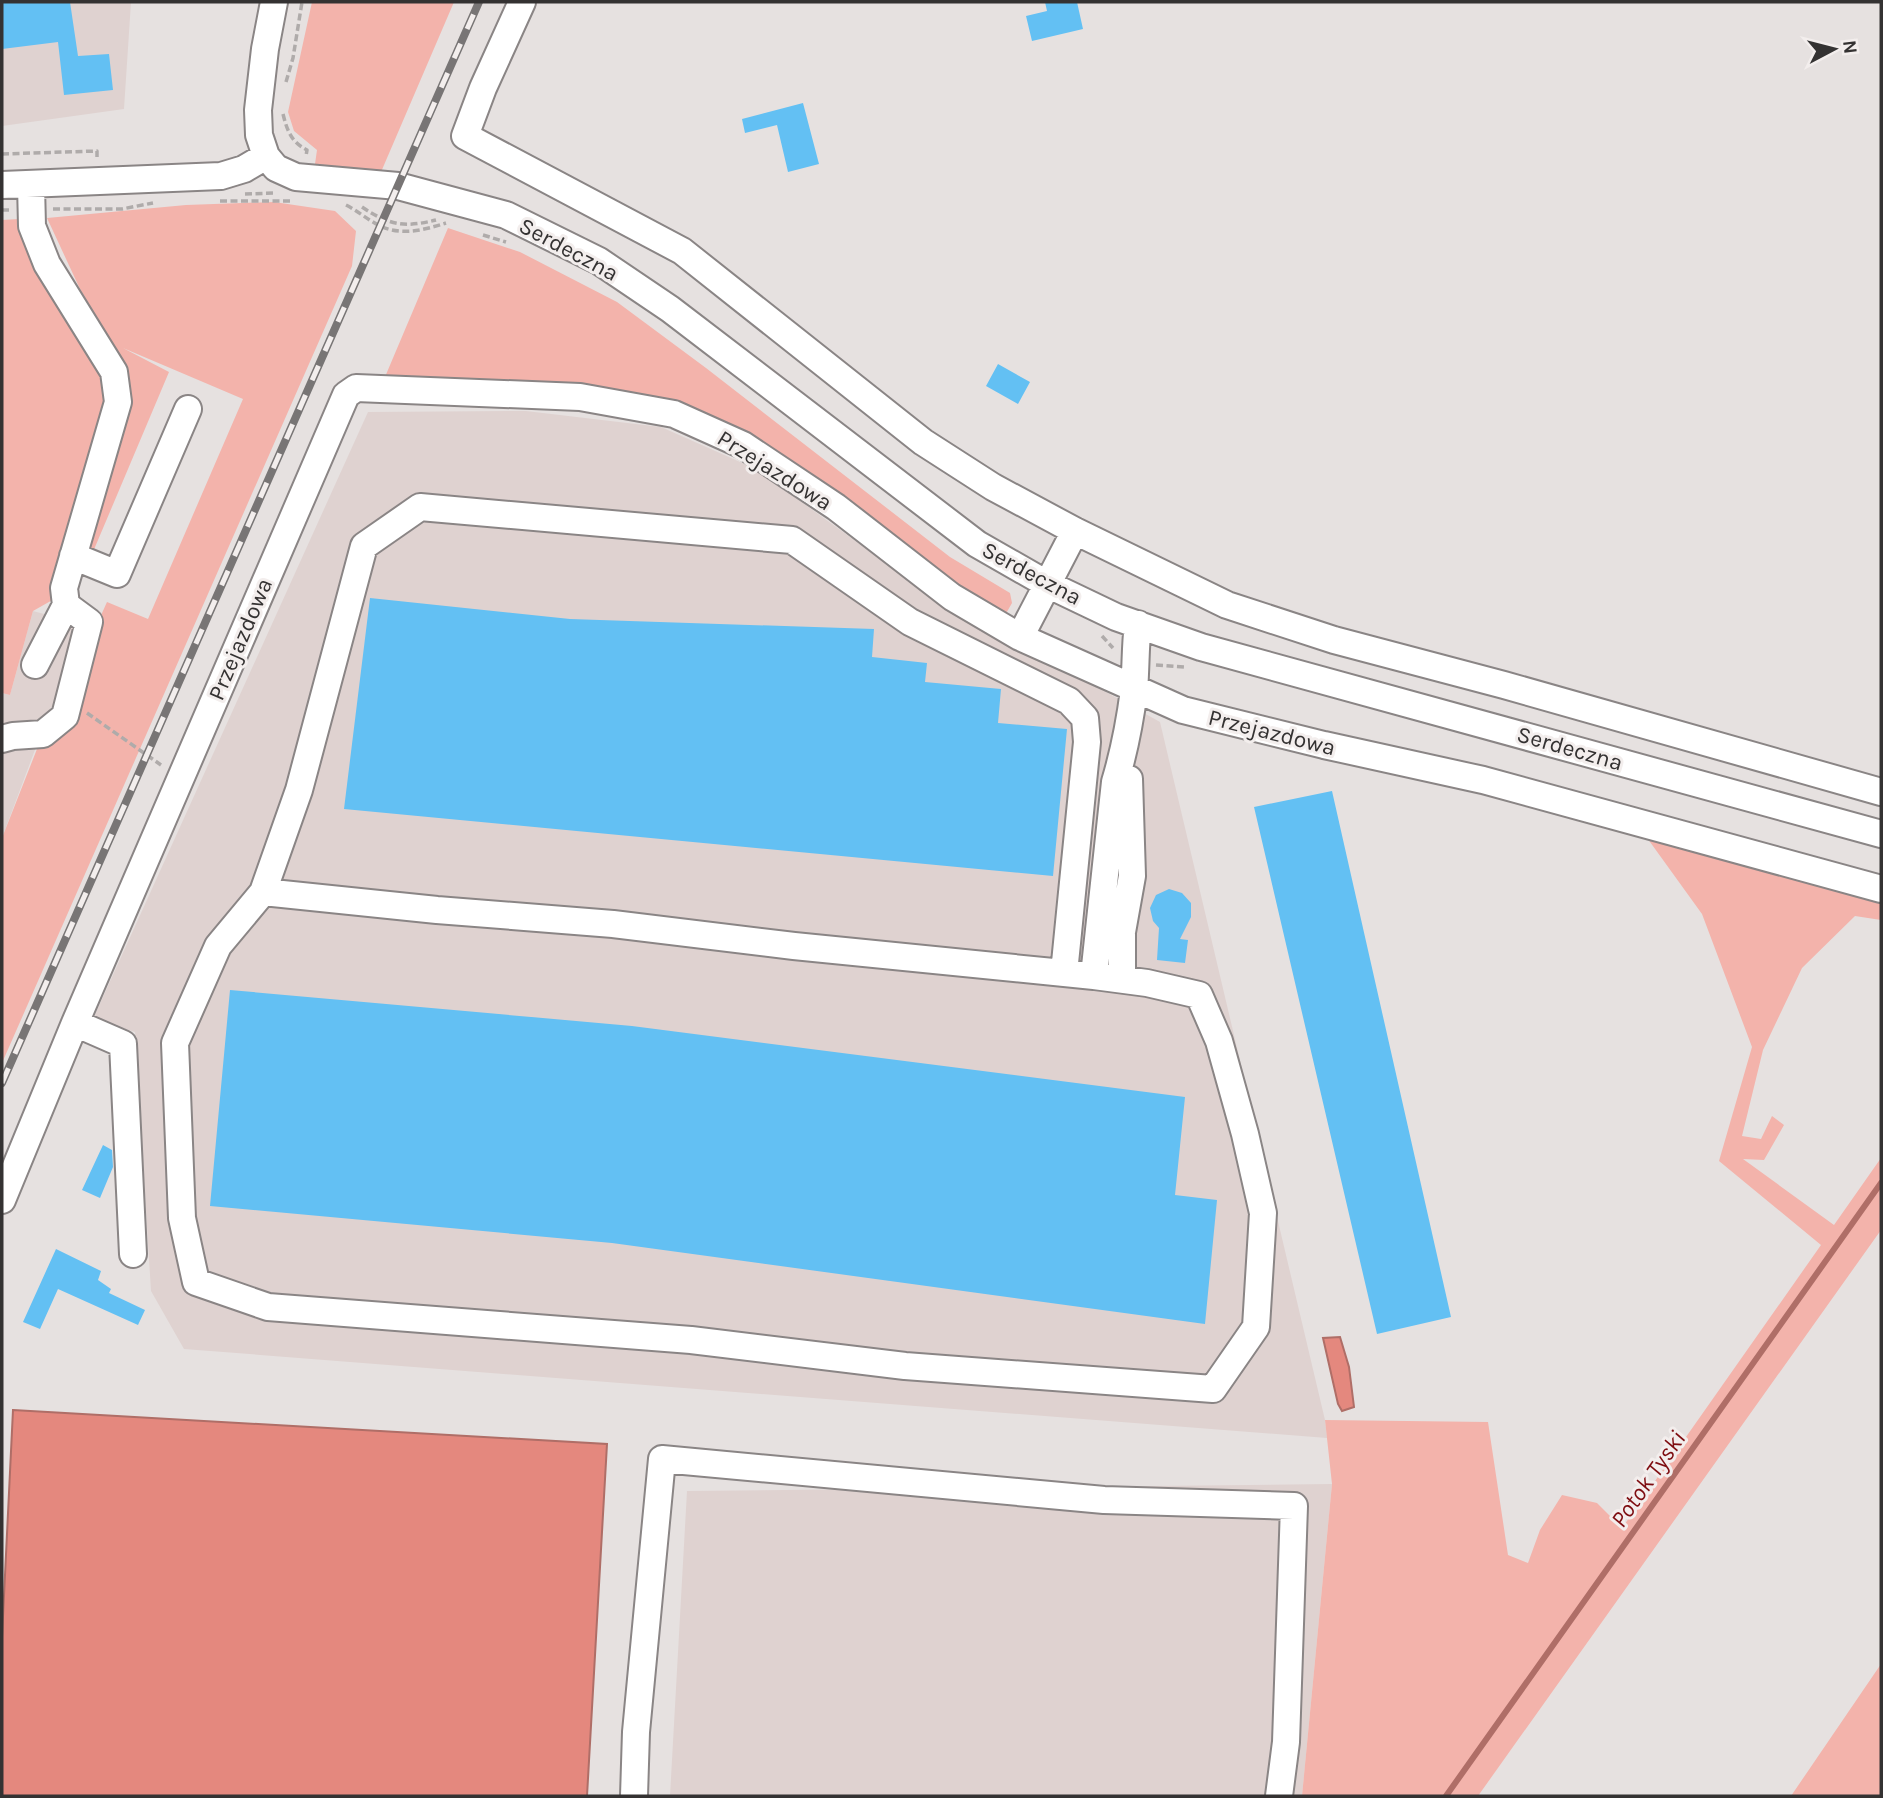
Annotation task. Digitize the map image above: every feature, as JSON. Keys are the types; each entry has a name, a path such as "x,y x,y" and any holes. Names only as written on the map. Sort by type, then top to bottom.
{"street":[{"path":"2,185 221,176 243,169 266,156 258,135 258,110 274,2"},
{"path":"522,2 465,136 682,251 923,442 993,487 1075,531 1227,605 1310,632 1881,792"},
{"name":"Serdeczna","path":"266,156 276,168 296,177 398,186 506,215 599,261 670,309 977,544 1047,584 1116,617 1201,647 1334,685 1881,834"},
{"path":"31,185 32,226 47,264 114,372 118,402 64,588 66,605 35,665"},
{"name":"Przejazdowa","path":"2,1199 75,1023 346,395 356,388 580,397 674,414 743,445 836,507 952,597 1020,637 1183,710 1483,780 1881,889"},
{"path":"73,556 117,574 188,409"},
{"path":"264,892 438,910 613,923 794,946 1122,979 1199,995 1219,1041 1245,1133 1263,1213 1256,1327 1213,1389 905,1366 691,1340 268,1307 196,1282 182,1218 175,1043 218,946 264,892 299,790 364,546 419,506 792,540 910,622 1069,701 1085,718 1087,742 1064,973"},
{"path":"1020,637 1075,531"},
{"path":"2,739 43,734 65,716 89,622 66,605"},
{"path":"1094,976 1115,782 1123,756 1134,688 1138,624"},
{"path":"1122,979 1122,932 1132,876 1130,782 1123,756"},
{"path":"75,1023 123,1044 132,1254"},
{"path":"634,1796 637,1719 662,1459 1104,1500 1294,1506 1286,1741 1279,1796"}],"path":[{"path":"284,89 293,58 302,2"},
{"path":"282,112 293,140 307,150 304,178"},
{"path":"69,700 180,778"}],"shaded area":[{"path":"2,2 131,2 124,109 2,126"},
{"path":"312,2 454,2 381,172 315,164 317,150 294,131 288,112"},
{"path":"274,202 335,211 356,231 352,266 2,1063 2,838 37,749 65,731 98,622 107,602 148,619 243,399 123,348 169,372 79,585 33,611 10,695 2,693 2,220 19,219 31,260 105,382 112,342 80,289 47,218 186,205"},
{"path":"448,228 520,252 617,302 950,557 1010,593 1012,603 1004,617 677,409 382,384"},
{"path":"526,411 661,427 756,469 926,592 1160,722 1325,1420 1327,1438 184,1349 151,1291 135,1032 93,1019 368,412"},
{"path":"33,611 81,624 58,709 51,707 2,838 2,693 10,695"},
{"path":"1645,835 1881,901 1881,920 1855,916 1802,968 1763,1050 1742,1136 1761,1139 1772,1116 1784,1125 1764,1160 1743,1159 1834,1225 1881,1158 1881,1230 1478,1796 1302,1796 1332,1484 1325,1420 1488,1422 1508,1555 1528,1563 1540,1530 1562,1495 1597,1503 1622,1528 1821,1245 1719,1161 1752,1047 1702,914"},
{"path":"1340,1337 1349,1367 1354,1407 1342,1411 1338,1404 1323,1338"},
{"path":"13,1410 607,1444 587,1796 2,1796 2,1637"},
{"path":"1332,1484 1302,1796 670,1796 687,1491"},
{"path":"1881,1664 1881,1796 1791,1796"}],"building":[{"path":"2,2 70,2 78,56 109,54 113,90 64,95 58,42 2,49"},
{"path":"1045,2 1077,2 1083,29 1032,41 1026,16 1047,11"},
{"path":"803,103 819,164 788,172 777,125 745,133 742,119"},
{"path":"998,364 1030,382 1018,404 986,386"},
{"path":"370,598 570,619 874,629 872,657 927,663 925,682 1001,689 998,723 1067,729 1053,876 344,809"},
{"path":"1332,791 1451,1317 1377,1334 1254,807"},
{"path":"1169,889 1182,893 1191,903 1191,917 1180,939 1188,940 1185,963 1157,960 1159,928 1153,921 1150,908 1156,895"},
{"path":"230,990 632,1026 1185,1097 1175,1195 1217,1200 1205,1324 612,1243 210,1206"},
{"path":"103,1145 112,1150 113,1167 100,1198 82,1190"},
{"path":"56,1249 101,1271 98,1280 111,1289 109,1293 145,1310 138,1325 58,1289 40,1329 23,1322"}],"waterway":[{"name":"Potok Tyski","path":"1446,1796 1881,1183"}],"railway":[{"path":"2,1083 479,2"}]}
